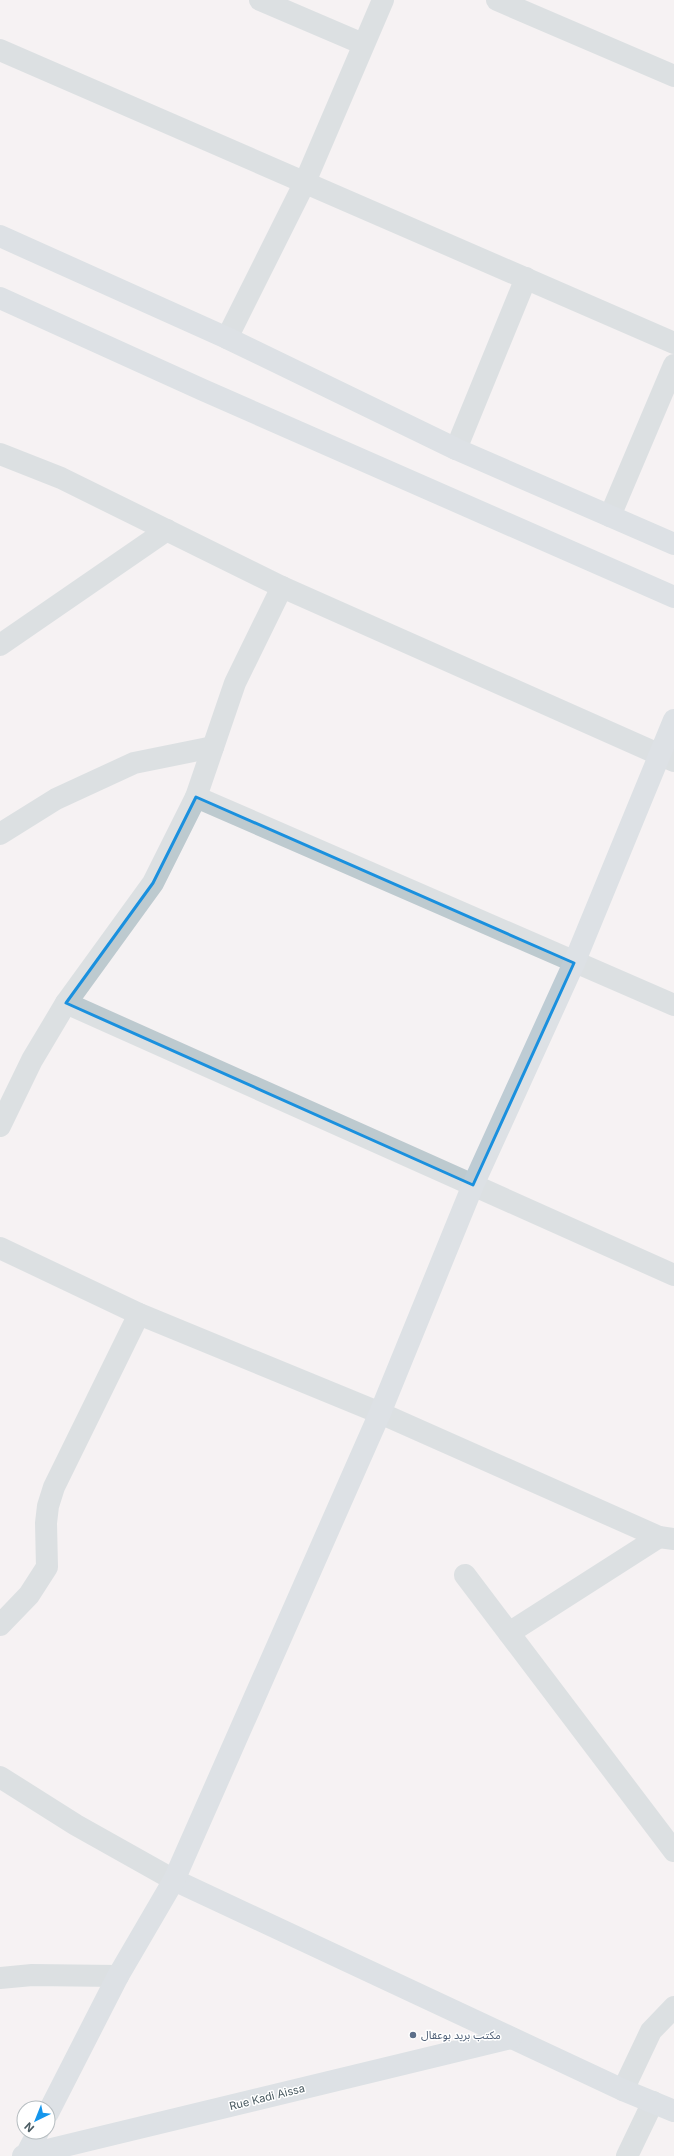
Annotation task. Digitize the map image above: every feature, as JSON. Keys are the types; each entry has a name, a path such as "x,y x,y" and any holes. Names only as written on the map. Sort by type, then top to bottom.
{"main road":[{"path":"0,236 227,338 456,449 674,544"},
{"path":"0,298 203,390 674,597"},
{"path":"55,2100 118,1976 174,1880 380,1413 473,1185 667,757 674,720"},
{"path":"174,1880 623,2090 674,2111"},
{"name":"Rue Kadi Aissa","path":"25,2155 511,2038"},
{"path":"25,2155 33,2140"}],"street":[{"path":"260,0 363,44"},
{"path":"227,338 305,182 383,0"},
{"path":"496,0 674,76"},
{"path":"0,50 674,343"},
{"path":"456,449 526,278"},
{"path":"610,516 674,365"},
{"path":"0,454 61,478 282,587 667,757"},
{"path":"0,645 167,530"},
{"path":"0,1126 32,1060 66,1003 153,883 196,797 236,684 282,587"},
{"path":"0,834 56,799 134,763 214,747"},
{"path":"196,797 674,1006"},
{"path":"66,1003 674,1275"},
{"path":"0,1248 139,1314 380,1413 666,1538"},
{"path":"0,1625 29,1595 47,1567 46,1523 48,1506 54,1487 139,1314"},
{"path":"509,1633 666,1538"},
{"path":"465,1575 509,1633 666,1826 674,1851"},
{"path":"0,1777 76,1825 174,1880"},
{"path":"0,1978 32,1975 118,1976"},
{"path":"623,2090 651,2031 674,2007"},
{"path":"627,2156 653,2102"}],"highlighted area":[{"path":"196,797 574,963 473,1185 66,1003 153,883"}],"place":[{"name":"مكتب بريد بوعقال","path":"413,2035"}]}
